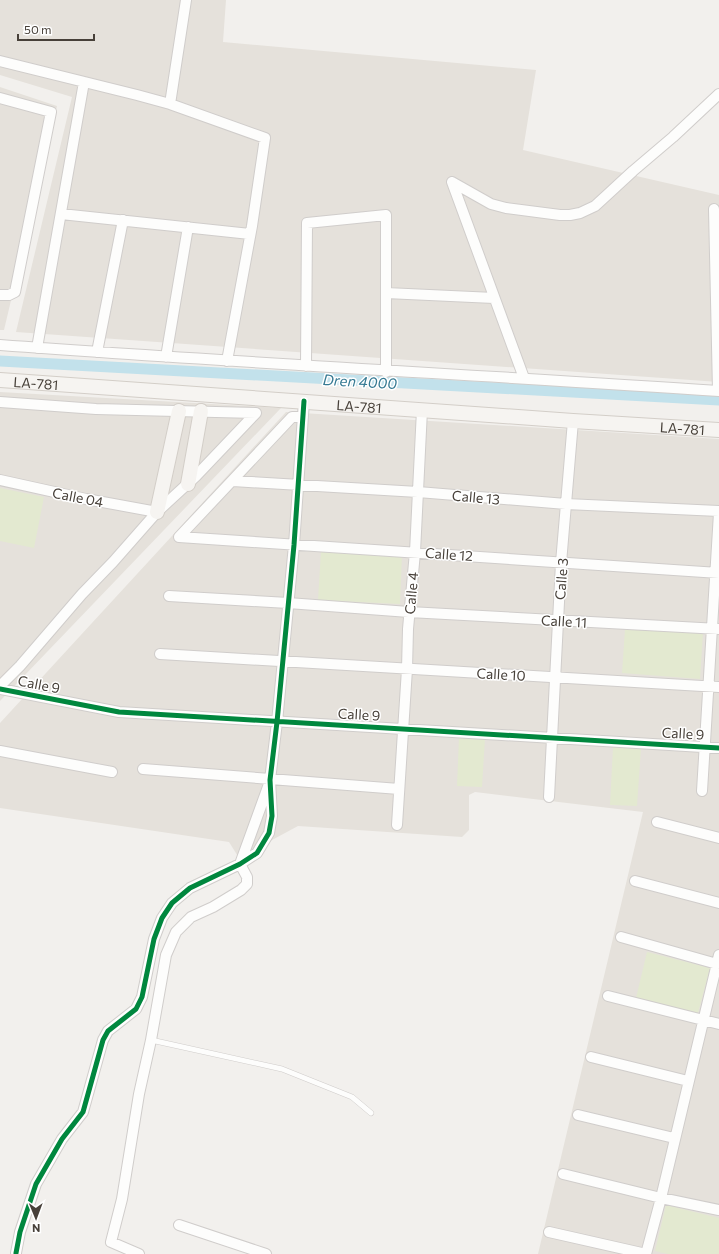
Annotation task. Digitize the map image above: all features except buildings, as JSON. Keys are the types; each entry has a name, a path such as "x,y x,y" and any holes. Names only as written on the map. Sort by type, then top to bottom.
{"street":[{"path":"170,104 186,0"},
{"path":"0,61 170,104 265,138 250,234 227,361"},
{"path":"37,348 84,82"},
{"path":"524,378 452,182 491,204 506,208 560,215 580,213 595,206 633,171 673,138 719,94"},
{"path":"0,98 51,112 15,292 9,296 0,295"},
{"path":"0,345 386,372 524,378 718,391 714,209"},
{"path":"61,214 250,234"},
{"path":"306,366 307,223 386,215 386,372"},
{"path":"97,352 123,220"},
{"path":"166,357 188,227"},
{"path":"386,293 494,298"},
{"name":"LA-781","path":"0,380 719,430"},
{"path":"16,1253 20,1232 36,1184 62,1139 83,1112 102,1040 108,1031 136,1009 142,996 154,939 162,918 172,903 190,888 240,864 257,853 269,834 272,816 270,780 294,545 304,401"},
{"path":"0,402 96,409 256,412 188,484 157,512 113,562 82,594 0,688"},
{"name":"Calle 4","path":"397,825 409,612 415,552 422,410"},
{"path":"157,512 179,411"},
{"path":"188,484 201,411"},
{"path":"233,481 292,417 303,417"},
{"name":"Calle 3","path":"549,797 561,563 573,421"},
{"name":"Calle 04","path":"0,480 86,499 157,512"},
{"name":"Calle 13","path":"233,481 418,492 566,504 719,512"},
{"name":"Calle 12","path":"233,481 178,537 717,573"},
{"path":"702,790 708,686 715,629 719,512"},
{"name":"Calle 11","path":"169,596 409,612 715,629"},
{"name":"Calle 10","path":"160,654 719,687"},
{"name":"Calle 9","path":"0,688 119,712 719,748"},
{"path":"0,751 112,772"},
{"path":"143,769 399,789"},
{"path":"139,1254 111,1242 122,1200 139,1094 151,1040 166,955 176,932 191,917 241,890 248,884 247,877 240,864 270,780"},
{"path":"657,822 719,838"},
{"path":"635,881 719,903"},
{"path":"549,1232 646,1254 661,1198 674,1138 718,959 621,937"},
{"path":"608,996 719,1024"},
{"path":"591,1057 688,1081"},
{"path":"578,1115 674,1138"},
{"path":"563,1174 661,1198 719,1210"},
{"path":"179,1225 266,1254"}],"lane":[{"path":"151,1040 282,1069 352,1097 371,1112"}],"shaded area":[{"path":"0,0 226,0 223,42 536,70 523,150 719,195 719,382 16,332 72,97 0,75"},
{"path":"0,87 57,106 4,330 0,330"},
{"path":"0,392 281,408 0,701"},
{"path":"286,412 719,439 719,1254 538,1254 643,812 475,792 469,795 469,830 462,837 298,826 239,858 229,842 0,808 0,723"}],"green space":[{"path":"0,488 44,497 34,548 0,541"},
{"path":"321,551 402,555 400,604 318,600"},
{"path":"625,629 703,633 700,679 622,673"},
{"path":"459,738 485,738 482,787 457,786"},
{"path":"613,747 641,748 637,806 610,805"},
{"path":"647,952 710,968 698,1013 636,998"},
{"path":"666,1205 719,1218 719,1254 668,1254 655,1251"}],"waterway":[{"name":"Dren 4000","path":"0,361 719,400"}],"cycle path":[{"path":"16,1253 20,1232 36,1184 62,1139 83,1112 103,1040 108,1031 136,1009 142,997 154,939 162,918 172,903 190,888 240,864 257,853 269,833 272,816 270,780 294,545 304,401"},
{"path":"0,689 119,712 719,748"}]}
